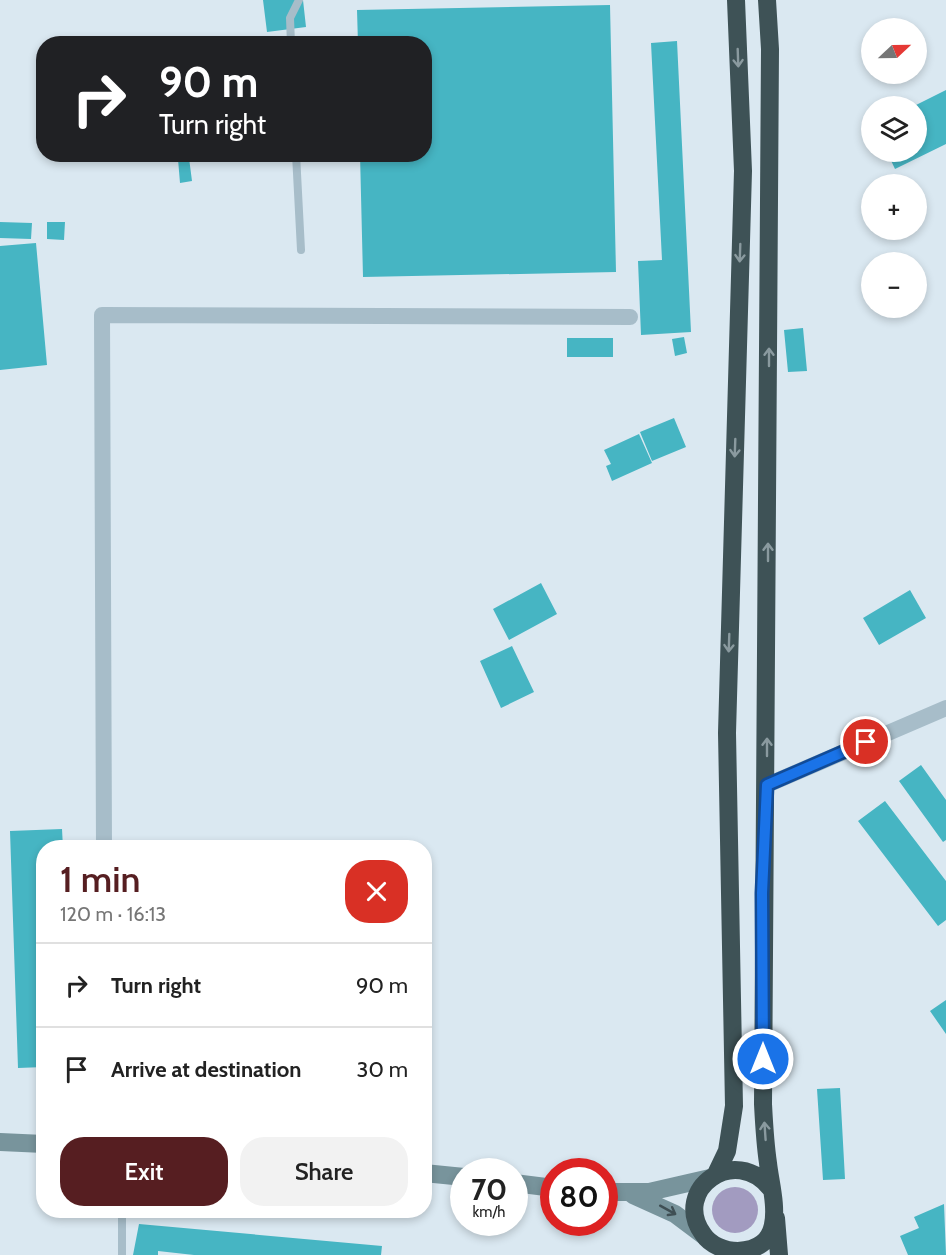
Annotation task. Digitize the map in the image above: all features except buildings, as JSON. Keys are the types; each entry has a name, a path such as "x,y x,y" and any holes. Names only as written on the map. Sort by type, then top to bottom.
{"highway":[{"path":"736,0 743,171 727,733 734,1107 727,1151 713,1176 698,1195 695,1215 711,1244 729,1250 750,1248 766,1237 776,1218"},
{"path":"767,0 770,49 767,785 762,893 763,1104 771,1189 775,1199 779,1255"},
{"path":"713,1176 731,1169 746,1170 760,1178 771,1189"}],"street":[{"path":"104,840 102,315 630,318"},
{"path":"767,785 946,708"},
{"path":"0,1142 36,1144"},
{"path":"432,1174 450,1176"},
{"path":"618,1193 670,1189 713,1176"},
{"path":"629,1194 660,1206 711,1244"}],"lane":[{"path":"291,36 290,18 298,0"},
{"path":"297,162 301,250"},
{"path":"122,1218 122,1255"}],"shaded area":[{"path":"735,1187 751,1194 758,1210 751,1226 735,1233 719,1226 712,1210 719,1194"}],"route":[{"path":"763,1059 762,893 767,785 866,742"}]}
